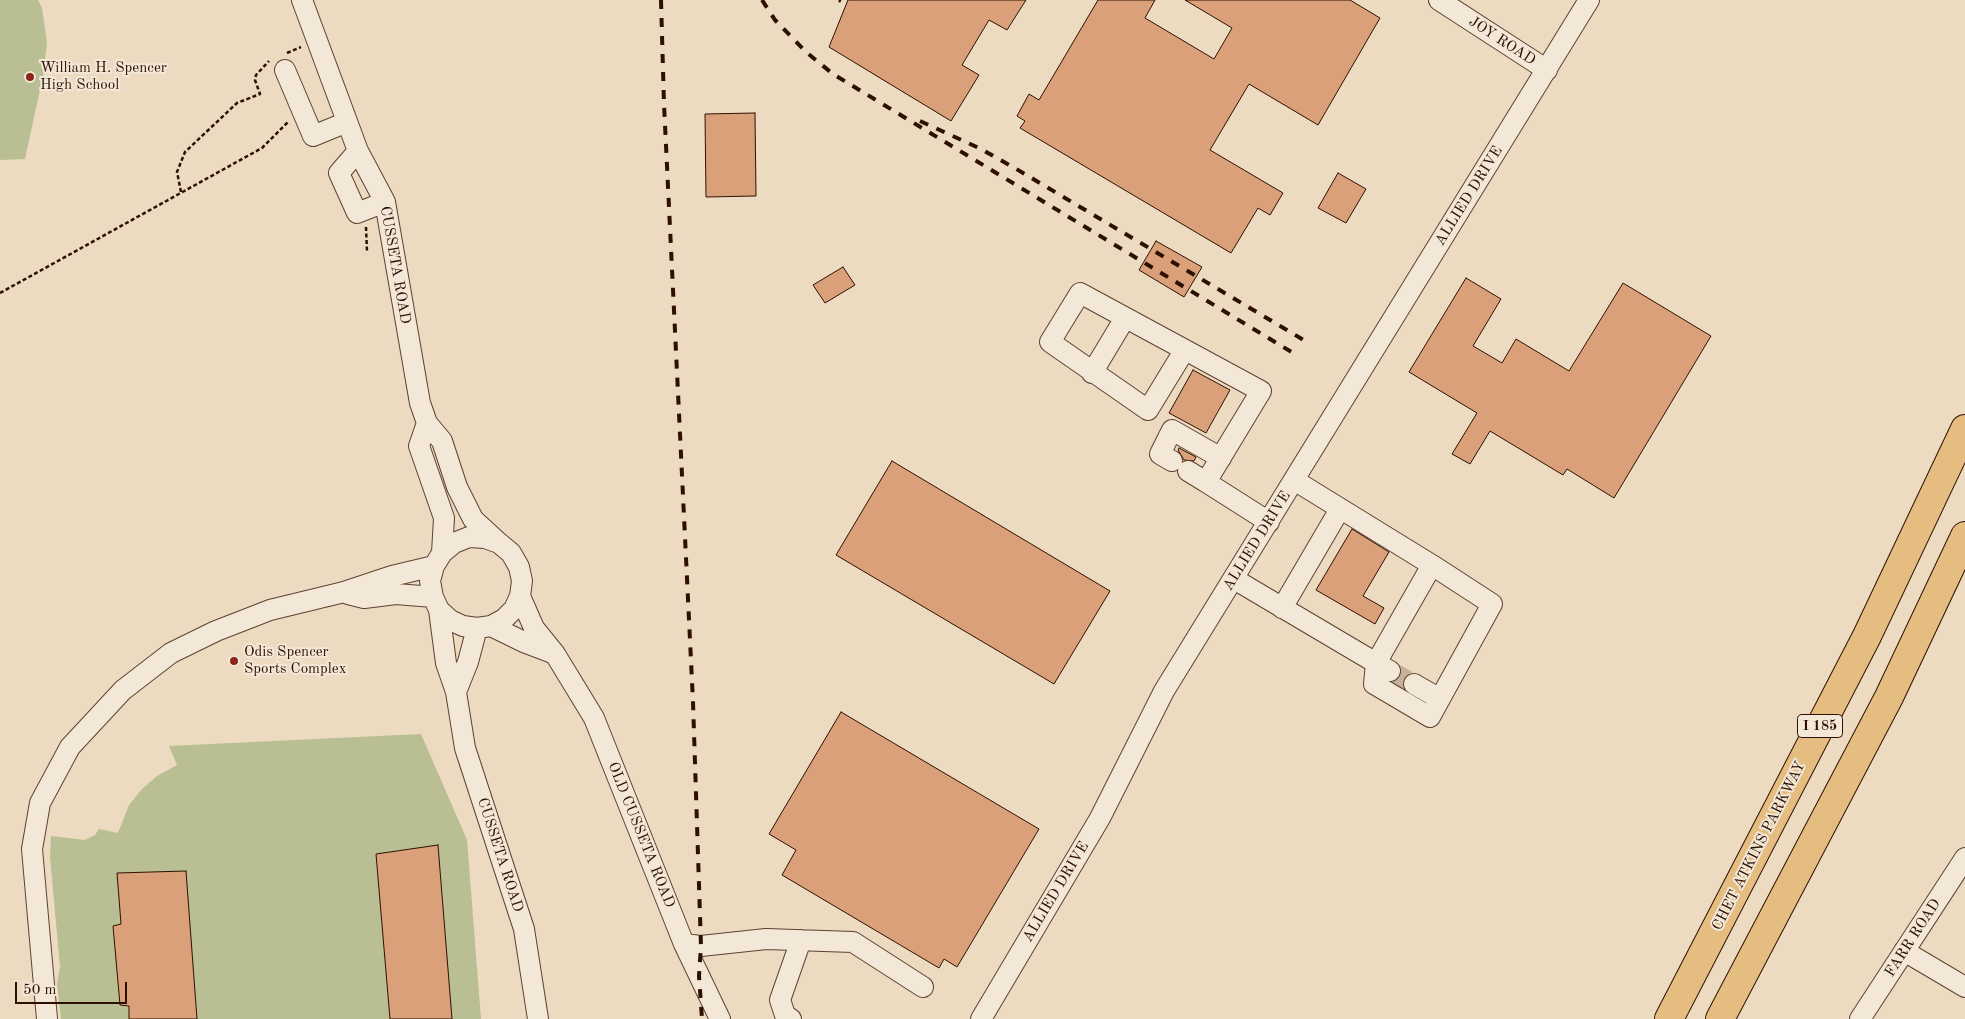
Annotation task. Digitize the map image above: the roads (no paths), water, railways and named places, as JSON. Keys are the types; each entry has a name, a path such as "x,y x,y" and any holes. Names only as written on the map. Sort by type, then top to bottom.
{"highway":[{"name":"CHET ATKINS PARKWAY","path":"1668,1019 1866,636 1965,429"},
{"path":"1720,1019 1889,697 1965,536"}],"street":[{"name":"CUSSETA ROAD","path":"302,0 358,151 385,202 420,403 427,423 442,441 457,487 473,518 511,553 519,567 522,581 520,596"},
{"name":"JOY ROAD","path":"1439,0 1547,70 1589,0"},
{"path":"279,61 302,114 314,136 347,122"},
{"name":"ALLIED DRIVE","path":"981,1019 1100,818 1164,691 1547,70"},
{"path":"358,151 339,173 357,213 385,202"},
{"path":"1206,482 1221,458 1261,391 1080,293 1050,342 1092,373 1160,417 1172,430 1221,458"},
{"path":"1092,373 1125,318"},
{"path":"1148,410 1184,351"},
{"name":"CUSSETA ROAD","path":"427,423 419,446 444,518 438,559 430,581 436,603 446,663 456,692 465,748 524,929 538,1019"},
{"path":"1172,430 1160,454 1269,522"},
{"path":"1294,480 1432,565 1492,604 1430,717 1374,684 1432,565"},
{"path":"1282,608 1340,509"},
{"path":"47,1019 32,849 40,803 70,747 102,710 123,690 171,653 229,625 270,610 338,594 392,576 438,559 454,543 469,538 484,538 499,543"},
{"path":"1234,579 1383,667"},
{"path":"338,594 364,598 396,594 436,603 450,620 462,626 484,627 555,654"},
{"path":"456,692 484,627 504,619 514,609 520,596"},
{"name":"OLD CUSSETA ROAD","path":"520,596 534,628 555,654 594,718 684,944 720,1019"},
{"path":"1414,684 1440,699"},
{"name":"FARR ROAD","path":"1860,1019 1965,858"},
{"path":"684,944 701,946 766,939 854,942 924,987"},
{"path":"791,1019 786,1015 780,1000 801,940"},
{"path":"1904,951 1965,987"}],"tunnel":[{"path":"1390,671 1414,684"}],"railway":[{"path":"661,0 664,104 693,702 701,946 699,976 702,1019"},
{"path":"762,0 775,20 806,52 833,74 1298,356"},
{"path":"920,121 979,148 1013,167 1307,342"}],"place":[{"name":"William H. Spencer High School","path":"30,77"},
{"name":"Odis Spencer Sports Complex","path":"234,661"}]}
